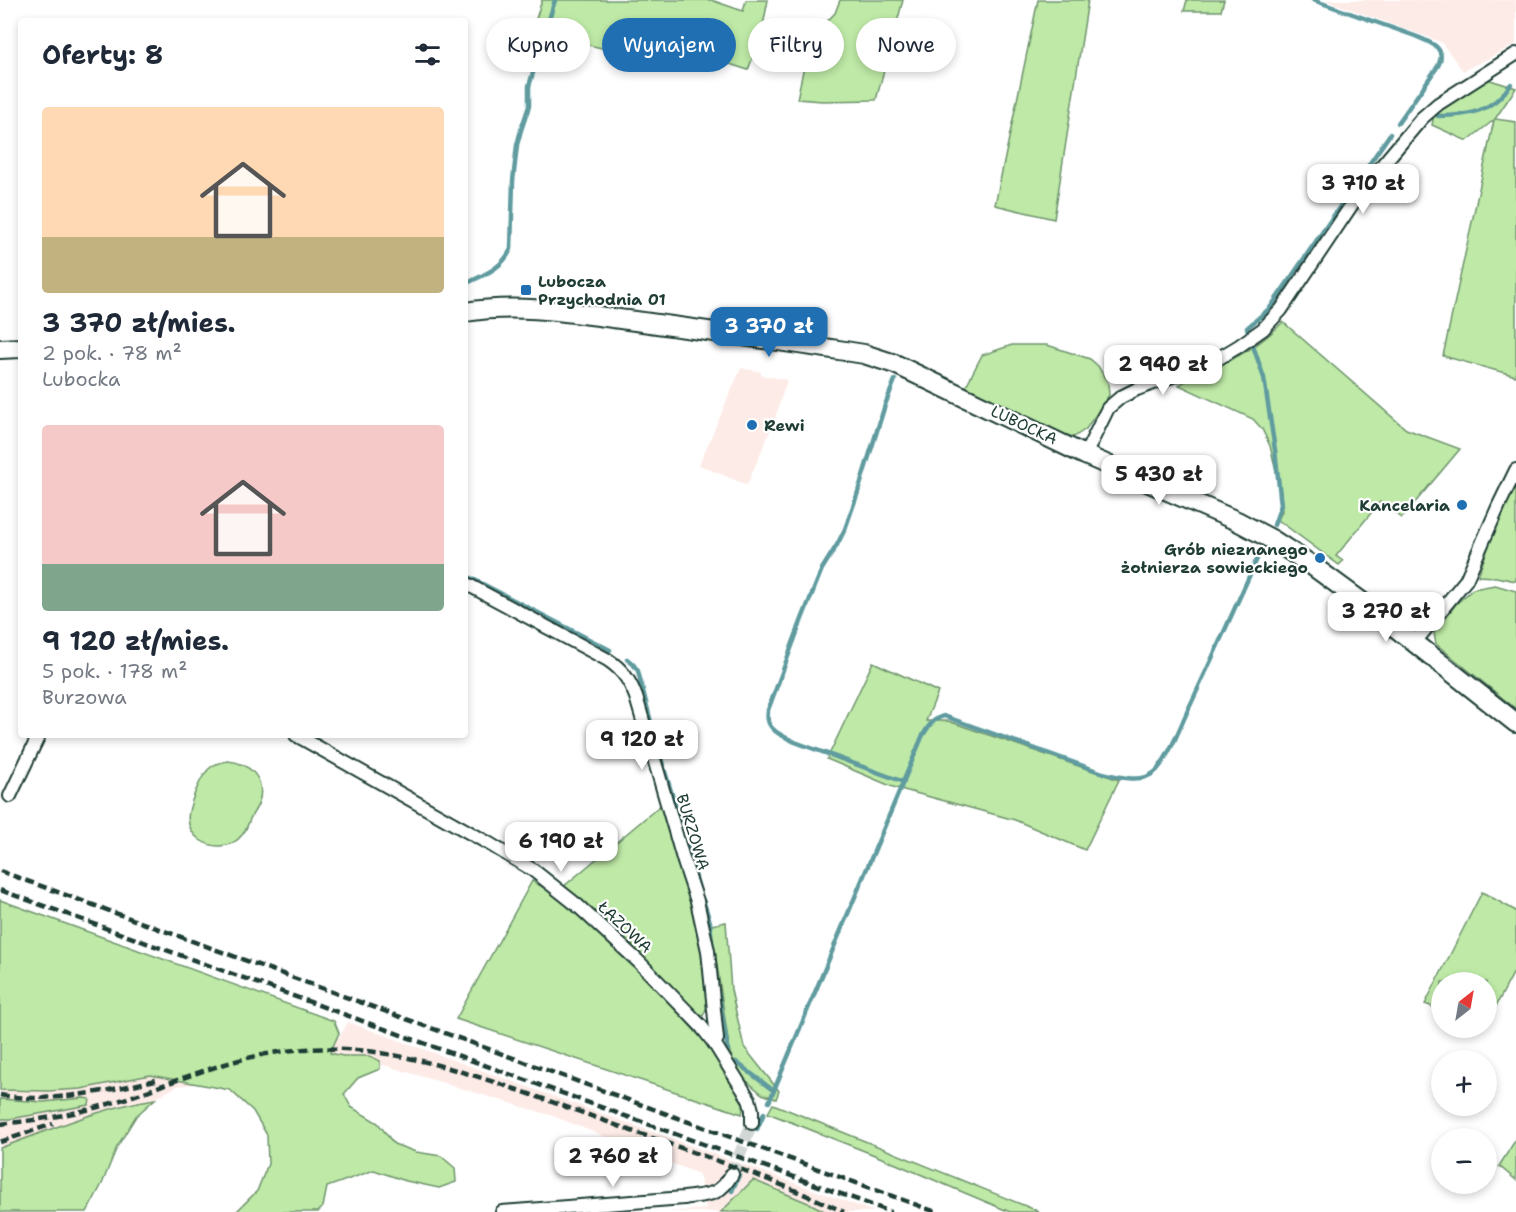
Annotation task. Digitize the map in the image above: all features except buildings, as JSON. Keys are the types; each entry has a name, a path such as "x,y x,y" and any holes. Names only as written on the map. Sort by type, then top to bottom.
{"street":[{"path":"1085,454 1108,408 1121,397 1214,361 1258,332 1281,310 1363,188 1422,118 1447,98 1516,54"},
{"name":"LUBOCKA","path":"468,312 493,308 542,309 864,354 888,361 1085,454 1238,521 1273,540 1310,564 1415,642 1516,723"},
{"path":"0,349 18,348"},
{"path":"1415,642 1466,580 1498,505 1516,470"},
{"name":"BURZOWA","path":"468,585 608,660 616,665 630,681 697,901 708,951 717,1039 714,1043"},
{"path":"10,796 38,738"},
{"name":"ŁAZOWA","path":"301,738 533,870 577,905 639,962 701,1026 749,1099 752,1123"},
{"path":"502,1212 684,1198 712,1193 722,1188 732,1174"}],"shaded area":[{"path":"1325,0 1516,0 1516,44 1463,71 1441,42"},
{"path":"741,368 787,380 773,424 747,485 699,465"},
{"path":"0,948 268,1032 339,1038 348,1022 875,1212 667,1212 706,1209 699,1174 553,1116 384,1065 177,1086 138,1109 0,1212"}],"green space":[{"path":"542,0 711,0 743,11 746,0 768,0 764,18 748,18 748,70 736,66 736,18 602,18 602,48 590,45 590,18 536,18"},
{"path":"840,0 903,0 898,18 856,18 856,72 884,72 876,100 797,99 803,72 844,72 844,18 830,18 835,13"},
{"path":"1038,0 1088,0 1054,219 995,205"},
{"path":"1187,0 1224,0 1221,11 1184,11"},
{"path":"1487,79 1516,88 1495,119 1516,122 1516,376 1443,356 1494,120 1467,141 1432,125 1434,114"},
{"path":"1283,322 1406,429 1460,449 1402,518 1380,502 1336,556 1343,561 1339,565 1278,520 1282,511 1280,487 1270,446 1262,429 1253,419 1179,385 1231,360 1262,341"},
{"path":"1012,345 1047,345 1090,359 1098,366 1108,383 1109,395 1086,429 1074,437 1066,435 965,388 982,355"},
{"path":"1516,484 1516,581 1478,576 1502,508"},
{"path":"1495,585 1516,591 1516,709 1436,644 1434,633 1456,604 1473,589"},
{"path":"873,662 938,692 926,721 948,721 1119,780 1085,850 1015,820 893,787 827,759"},
{"path":"228,761 243,765 254,774 258,779 261,794 245,832 233,843 216,846 205,843 194,835 190,829 188,816 196,790 206,772 221,762"},
{"path":"662,804 694,906 706,959 709,1002 703,1016 697,1015 642,957 563,887"},
{"path":"532,881 564,899 663,995 716,1055 745,1099 742,1114 456,1019"},
{"path":"1482,892 1516,911 1516,968 1497,1004 1497,972 1441,972"},
{"path":"0,900 334,1021 339,1033 330,1053 343,1056 370,1056 380,1061 380,1069 358,1078 344,1094 351,1107 378,1123 394,1144 416,1152 441,1156 455,1168 456,1182 439,1188 406,1181 374,1170 327,1187 323,1207 318,1212 236,1212 257,1191 268,1164 267,1135 253,1111 230,1090 150,1075 81,1089 0,1090"},
{"path":"726,922 731,990 744,1047 779,1091 776,1099 762,1094 740,1075 730,1053 711,925"},
{"path":"1431,992 1431,1006 1425,1004"},
{"path":"0,1099 43,1102 90,1099 89,1105 0,1119"},
{"path":"155,1099 136,1116 117,1147 102,1184 87,1212 0,1212 0,1148 96,1113"},
{"path":"773,1104 1039,1212 1010,1212 768,1113"},
{"path":"1516,1139 1516,1180 1499,1166"},
{"path":"753,1180 813,1205 826,1212 721,1212"}],"waterway":[{"path":"468,282 503,262 511,249 513,181 517,145 529,106 529,86 555,0"},
{"path":"1313,0 1415,36 1431,43 1439,50 1441,54 1438,66 1398,123"},
{"path":"1438,116 1460,115 1479,110 1496,101 1511,84"},
{"path":"1274,525 1281,505 1275,450 1264,378 1247,328 1270,308 1390,134"},
{"path":"895,380 845,529 822,569 768,710 768,718 769,724 775,731 795,742 904,782"},
{"path":"769,1102 922,737 931,724 944,716 1103,773 1130,778 1151,775 1161,765 1174,742 1261,550"},
{"path":"468,577 610,650"},
{"path":"627,659 638,671 656,742 680,821"},
{"path":"687,846 700,892"},
{"path":"703,900 710,922 712,944"},
{"path":"718,991 728,1050"},
{"path":"736,1062 774,1091"},
{"path":"757,1129 764,1113"},
{"path":"732,1191 739,1175"}],"tunnel":[{"path":"732,1174 752,1123"}],"railway":[{"path":"0,871 936,1212"},
{"path":"0,890 891,1212"},
{"path":"0,1124 87,1110 217,1067 258,1056 310,1049 371,1051 430,1063 518,1090 737,1168 844,1212"},
{"path":"0,1095 60,1097 160,1079"},
{"path":"0,1142 53,1124"}],"place":[{"name":"Lubocza Przychodnia 01","path":"526,290"},
{"name":"Rewi","path":"752,425"},
{"name":"Kancelaria","path":"1462,505"},
{"name":"Grób nieznanego żołnierza sowieckiego","path":"1320,558"}]}
